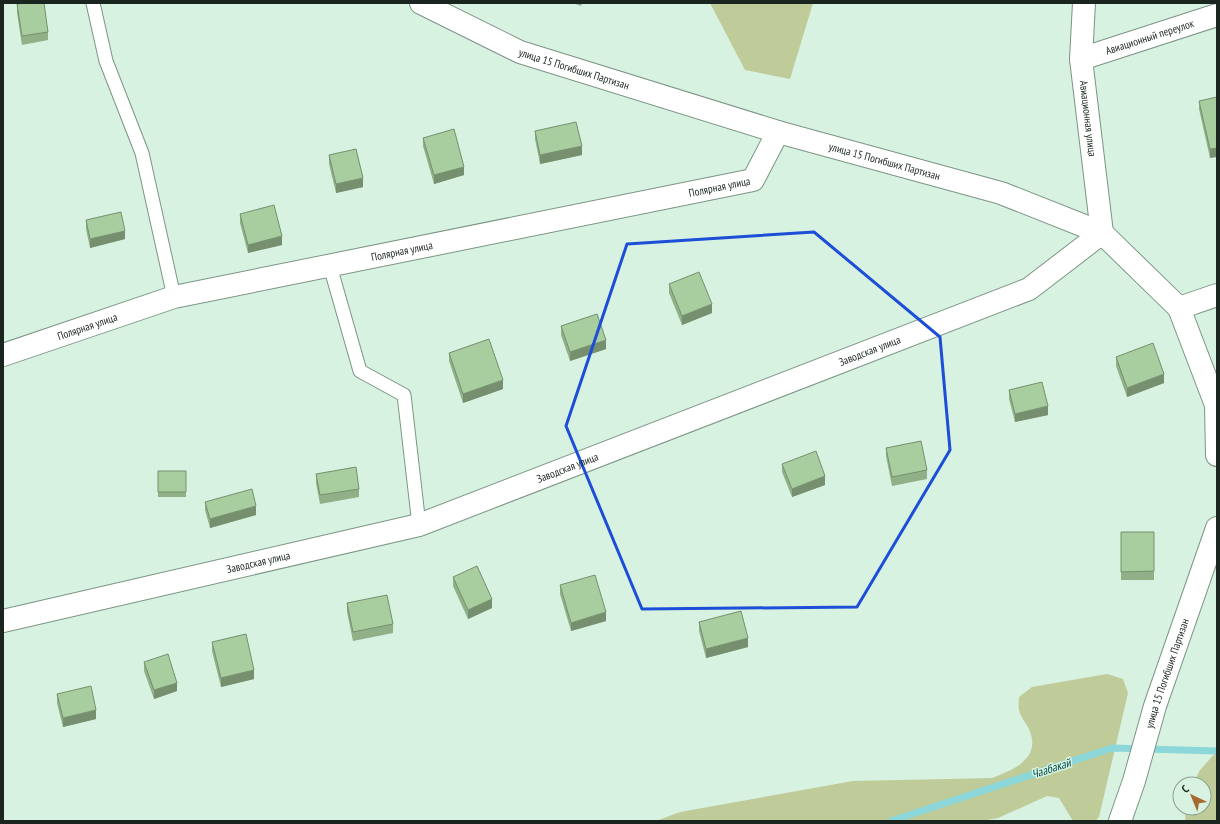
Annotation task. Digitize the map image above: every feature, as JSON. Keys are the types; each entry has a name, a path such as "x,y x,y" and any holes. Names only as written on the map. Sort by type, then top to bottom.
{"street":[{"name":"улица 15 Погибших Партизан","path":"421,3 520,52 778,132 1001,193 1102,233 1179,308 1216,405 1217,455"},
{"name":"Авиационная улица","path":"1084,3 1081,60 1102,233"},
{"name":"Авиационный переулок","path":"1081,60 1217,15"},
{"name":"Полярная улица","path":"3,355 174,297 753,180 778,132"},
{"name":"Заводская улица","path":"3,621 419,525 1029,289 1102,233"},
{"path":"1179,308 1217,295"},
{"name":"улица 15 Погибших Партизан","path":"1120,821 1134,781 1155,706 1217,528"}],"lane":[{"path":"93,3 106,61 142,153 174,297"},
{"path":"330,266 360,371 404,395 419,525"}],"highlighted area":[{"path":"814,232 940,337 950,450 857,607 642,609 566,426 627,244"}],"green space":[{"path":"710,3 813,3 790,79 745,70"},
{"path":"1107,674 1123,679 1128,693 1099,817 1095,821 1073,821 1059,798 1047,796 998,818 982,821 656,821 680,812 853,781 992,778 1017,767 1029,755 1032,748 1032,739 1029,729 1019,710 1019,697 1032,687"},
{"path":"1217,751 1217,821 1185,821 1185,816 1212,816 1212,776 1197,776 1200,770"}],"building":[{"path":"44,3 48,32 22,36 17,4"},
{"path":"1217,97 1217,148 1210,149 1199,101"},
{"path":"576,122 582,146 540,155 535,131"},
{"path":"454,129 464,167 434,175 423,138"},
{"path":"356,149 363,178 336,184 329,155"},
{"path":"274,205 282,236 248,245 240,214"},
{"path":"121,212 125,231 90,239 86,220"},
{"path":"699,272 712,304 682,316 669,284"},
{"path":"597,314 606,340 570,352 561,326"},
{"path":"489,339 503,380 463,394 449,353"},
{"path":"1153,343 1164,374 1127,388 1116,357"},
{"path":"1042,382 1048,406 1015,414 1009,390"},
{"path":"921,441 927,470 892,477 886,448"},
{"path":"816,451 825,476 792,489 782,464"},
{"path":"356,467 359,489 320,495 316,474"},
{"path":"158,471 186,471 186,492 158,492"},
{"path":"252,489 256,506 210,519 205,502"},
{"path":"1121,532 1154,532 1154,571 1121,572"},
{"path":"477,566 492,599 468,610 453,577"},
{"path":"595,575 606,612 571,623 560,585"},
{"path":"387,595 393,624 353,632 347,603"},
{"path":"741,611 748,638 706,649 699,622"},
{"path":"246,634 254,670 221,678 212,642"},
{"path":"168,654 177,683 154,690 144,662"},
{"path":"91,686 96,710 63,718 57,694"}],"waterway":[{"name":"Чаабакай","path":"891,821 1112,748 1217,751"}]}
